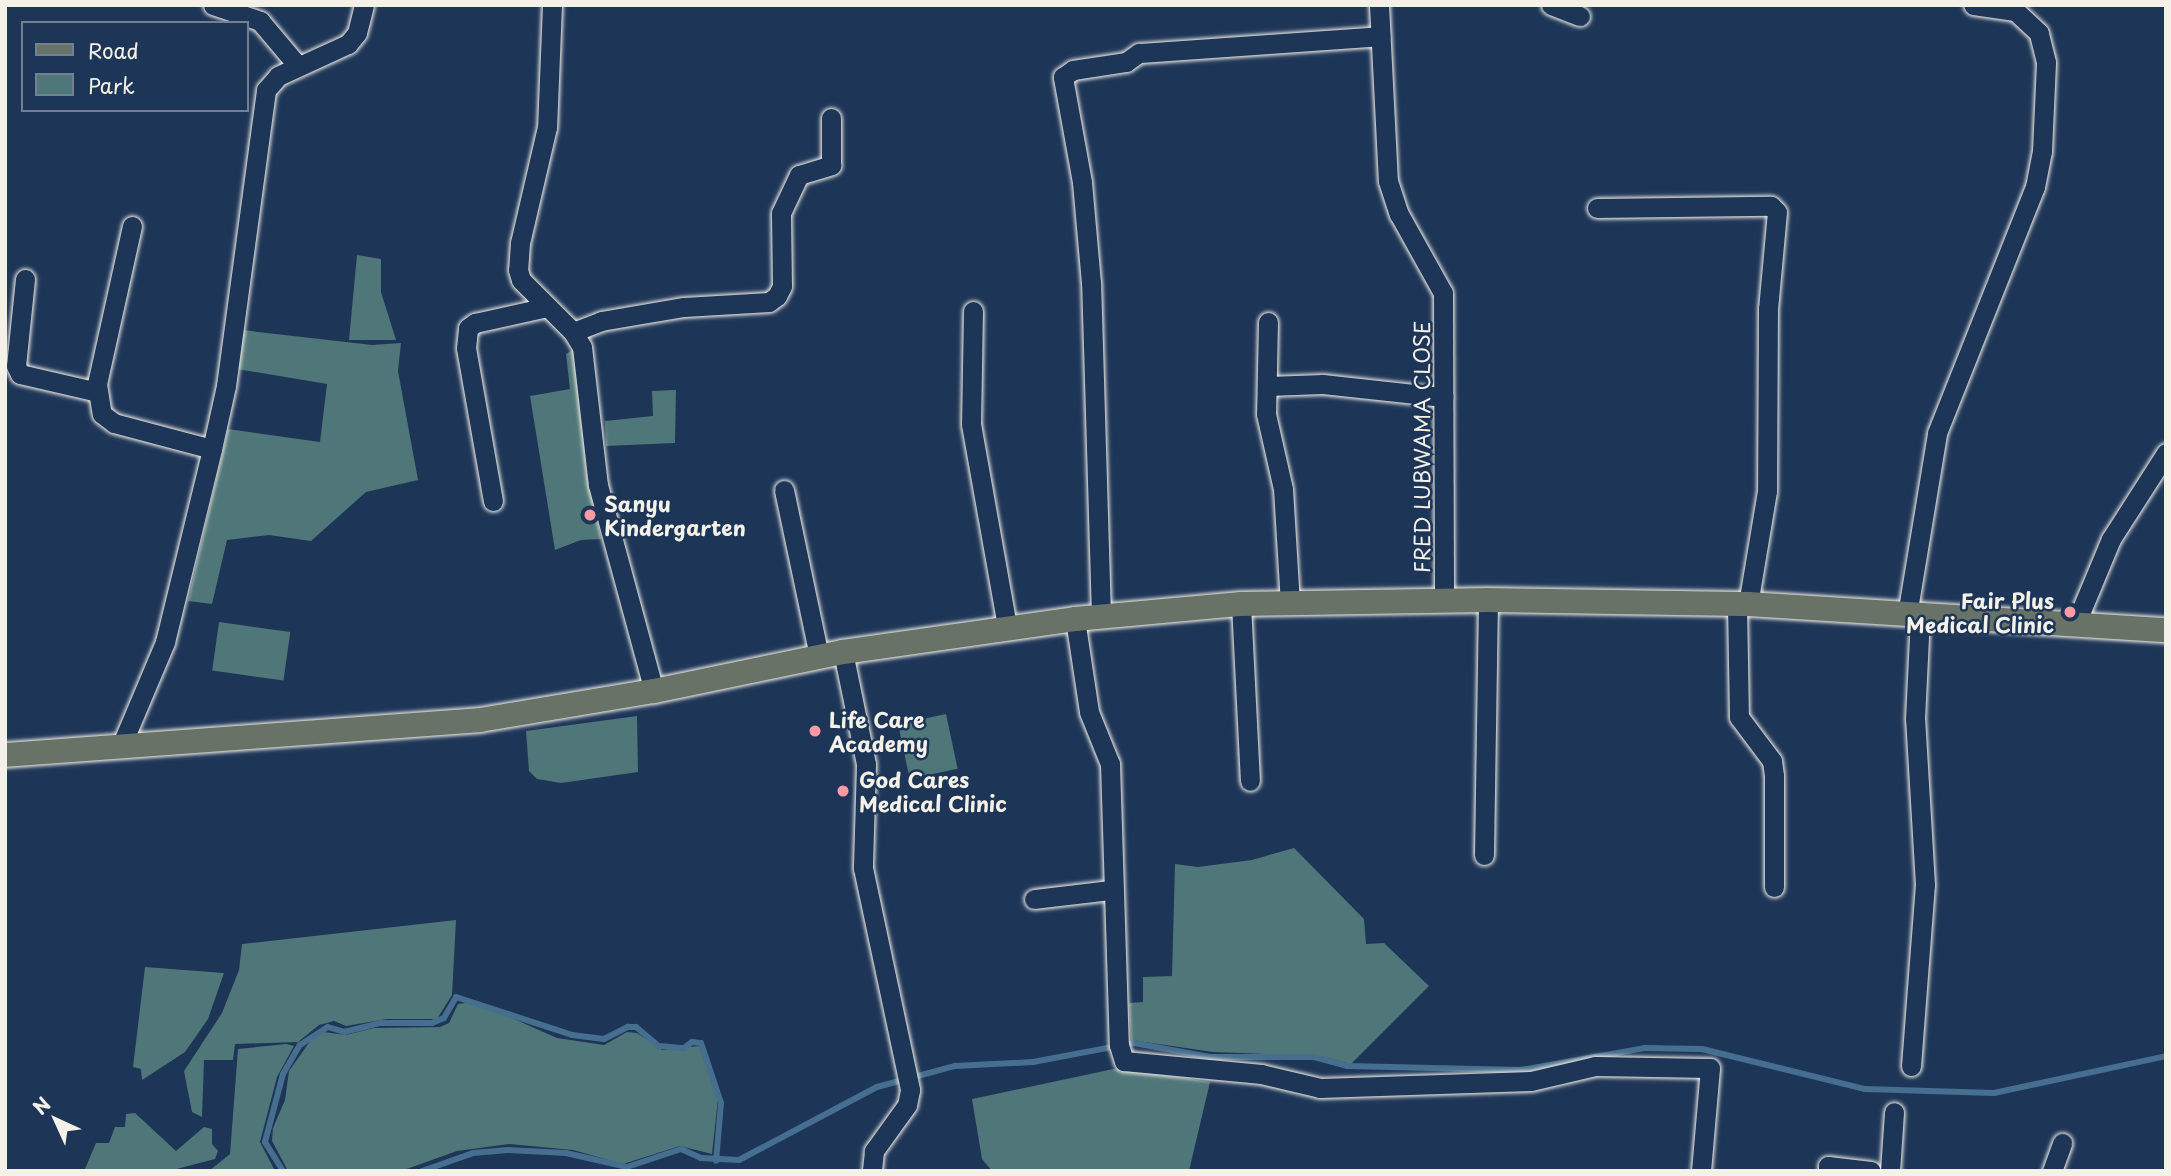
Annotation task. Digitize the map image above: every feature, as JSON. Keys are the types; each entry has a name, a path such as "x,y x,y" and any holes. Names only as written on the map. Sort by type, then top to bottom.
{"main road":[{"path":"5,755 122,744 480,720 654,691 831,654 1007,627 1241,604 1444,600 1743,604 2166,630"}],"street":[{"path":"213,5 260,21 298,66"},
{"path":"122,744 165,642 212,449 250,217 260,110 266,90 278,76 348,44 357,33 364,5"},
{"path":"552,5 547,127 518,259 521,279 573,332 584,354 598,485 654,691"},
{"path":"1101,616 1091,283 1082,182 1063,78 1073,70 1126,62 1139,53 1380,36 1379,5"},
{"path":"1551,5 1580,16"},
{"path":"1911,1066 1925,885 1915,719 1914,615 1937,433 2035,187 2042,151 2046,62 2039,33 2015,11 1973,5"},
{"name":"FRED LUBWAMA CLOSE","path":"1380,36 1388,181 1399,214 1443,293 1444,600"},
{"path":"573,332 601,321 684,307 769,302 777,296 782,286 781,213 799,175 831,164 831,118"},
{"path":"1597,208 1771,206 1777,212 1768,309 1767,491 1743,604 1739,717 1772,761 1774,887"},
{"path":"132,226 98,392 102,414 114,424 212,449"},
{"path":"25,279 16,366 20,374 98,392"},
{"path":"493,501 466,348 468,328 475,323 547,307"},
{"path":"973,310 971,424 1007,627"},
{"path":"1268,322 1266,414 1283,489 1290,602"},
{"path":"1268,386 1323,384 1443,397"},
{"path":"2076,623 2112,539 2166,453"},
{"path":"784,490 866,764 863,868 908,1081 907,1105 874,1152 872,1171"},
{"path":"1484,855 1488,600"},
{"path":"1241,604 1250,781"},
{"path":"1075,619 1089,712 1110,764 1111,890 1119,1045 1130,1064 1261,1074 1320,1088 1531,1081 1595,1066 1710,1068 1701,1171"},
{"path":"1034,899 1111,890"},
{"path":"1889,1171 1894,1112"},
{"path":"2052,1171 2062,1143"},
{"path":"1828,1171 1828,1166 1871,1171"}],"green space":[{"path":"357,255 381,259 381,292 396,340 349,340"},
{"path":"242,330 372,345 401,343 398,371 418,480 366,492 311,541 269,535 227,540 212,604 188,601 228,429 320,442 327,384 237,369"},
{"path":"578,347 586,470 601,539 581,540 555,550 530,396 570,389 566,354"},
{"path":"676,390 675,443 606,446 605,421 653,416 652,391"},
{"path":"219,622 290,632 283,681 212,671"},
{"path":"946,714 958,769 910,779 898,724"},
{"path":"637,716 638,772 561,783 537,779 529,771 526,731"},
{"path":"1294,848 1364,919 1366,944 1384,943 1429,986 1351,1064 1320,1056 1213,1052 1131,1040 1129,1003 1143,1002 1143,977 1172,976 1175,864 1198,867 1252,860"},
{"path":"456,920 452,995 437,1019 387,1019 346,1026 334,1021 319,1025 298,1042 235,1044 233,1060 204,1060 202,1117 192,1112 184,1071 222,1013 239,970 242,944"},
{"path":"145,967 224,973 208,1019 185,1052 142,1080 141,1069 133,1067"},
{"path":"478,1003 557,1038 604,1045 627,1032 637,1033 662,1050 699,1046 718,1099 712,1154 680,1146 623,1164 573,1150 509,1144 457,1151 401,1171 288,1171 272,1141 273,1128 285,1100 289,1071 313,1037 324,1032 346,1035 374,1028 440,1027 449,1023 458,1004"},
{"path":"286,1044 294,1046 277,1077 260,1142 275,1171 209,1171 230,1154 238,1049"},
{"path":"1118,1068 1210,1082 1189,1171 992,1171 982,1159 972,1099"},
{"path":"135,1113 176,1151 204,1127 212,1129 212,1144 218,1151 215,1159 169,1171 85,1169 96,1143 109,1143 115,1127 125,1127 126,1114"}],"waterway":[{"path":"283,1171 265,1142 283,1074 300,1045 328,1027 344,1032 381,1023 432,1023 444,1018 456,997 572,1035 604,1039 628,1027 636,1027 659,1046 684,1048 692,1042 701,1043 721,1103 716,1161"},
{"path":"422,1171 473,1153 508,1150 566,1153 627,1167 681,1149 701,1158 739,1160 877,1087 955,1066 1033,1062 1134,1043 1210,1057 1314,1057 1347,1066 1521,1070 1644,1048 1702,1049 1865,1089 1994,1093 2166,1056"}],"place":[{"name":"Sanyu Kindergarten","path":"590,515"},
{"name":"Fair Plus Medical Clinic","path":"2070,612"},
{"name":"Life Care Academy","path":"815,731"},
{"name":"God Cares Medical Clinic","path":"843,791"}]}
